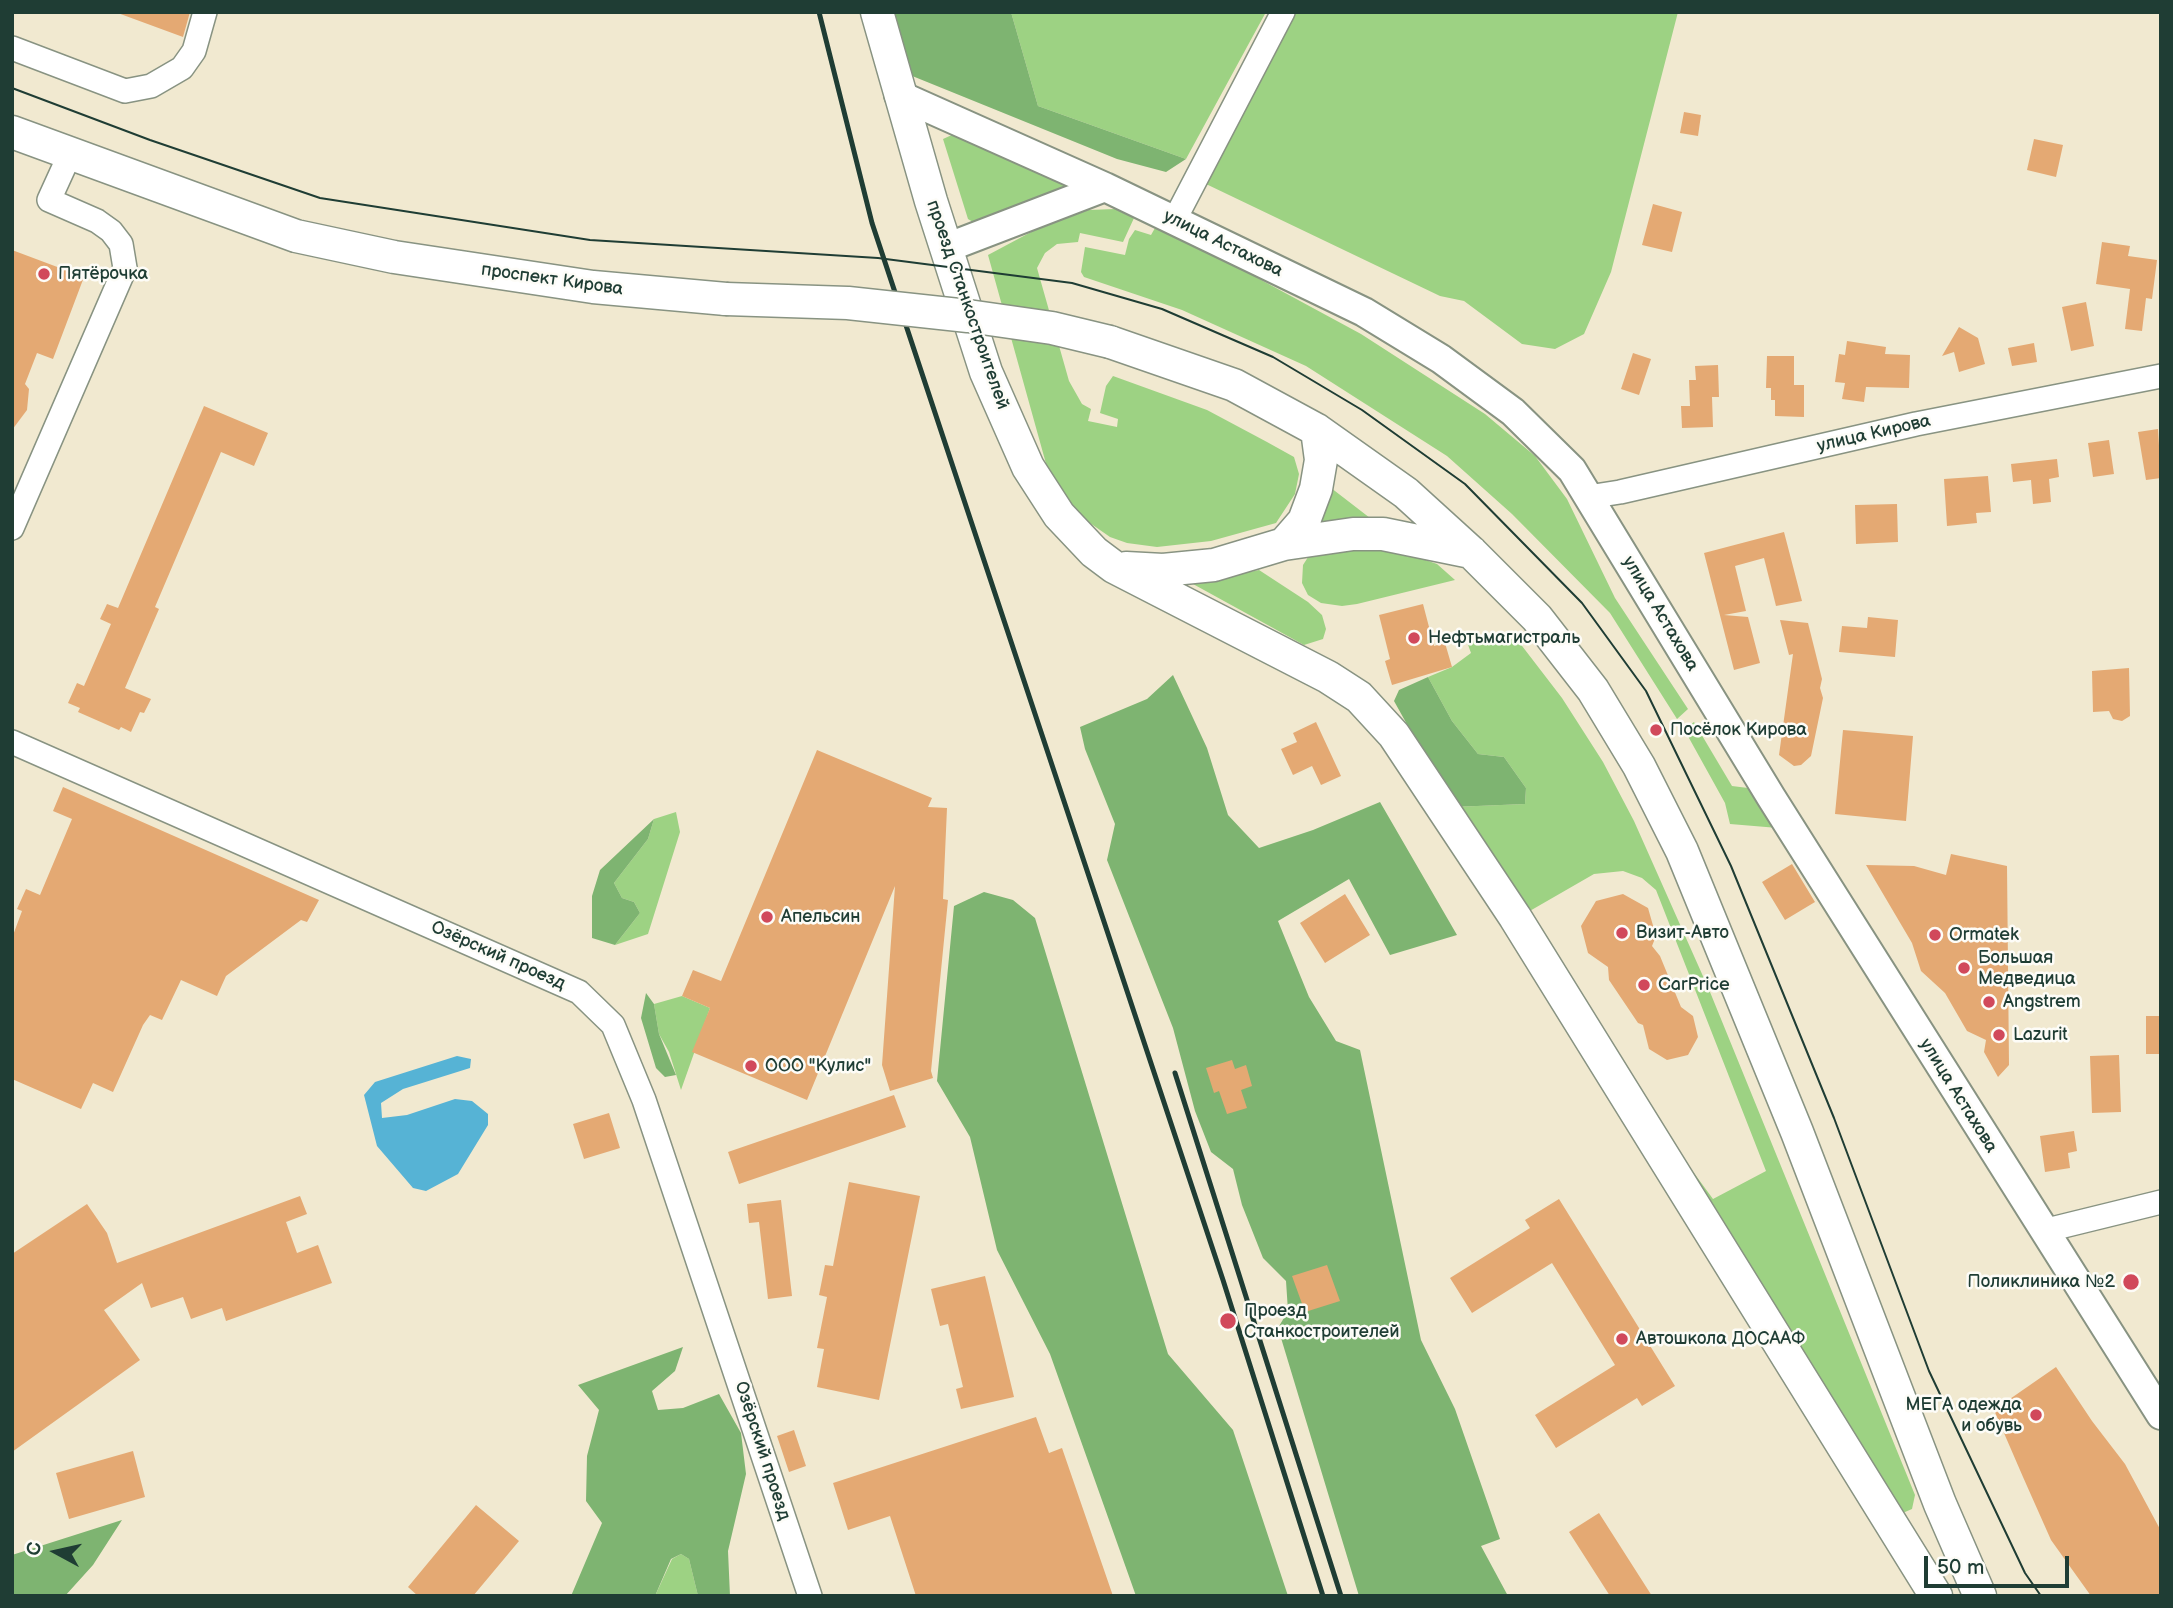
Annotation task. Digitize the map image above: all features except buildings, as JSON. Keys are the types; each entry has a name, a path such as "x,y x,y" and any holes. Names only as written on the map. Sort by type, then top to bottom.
{"main road":[{"name":"проезд Станкостроителей","path":"877,12 898,95 986,372 1028,467 1059,515 1094,552 1114,567"},
{"name":"проспект Кирова","path":"12,132 296,236 394,257 593,287 726,299 848,303 1052,328 1110,342 1234,385 1317,430"},
{"path":"1284,544 1304,521 1316,489 1321,460 1317,430"},
{"path":"1317,430 1406,493 1538,618 1593,690 1639,766 1682,851 1797,1132 1940,1504 1980,1596"},
{"path":"1114,567 1163,570 1214,565 1284,544 1353,534 1383,534 1472,553"},
{"path":"1114,567 1328,677 1359,697 1394,735 1515,917 1900,1542 1936,1596"}],"street":[{"path":"12,48 125,91 151,86 182,68 194,51 205,12"},
{"path":"1174,221 1283,12"},
{"name":"улица Астахова","path":"898,95 1105,187 1364,312 1441,359 1513,412 1572,470 1771,797 2161,1415"},
{"path":"12,528 125,268 121,244 111,231 97,220 49,200 70,155"},
{"path":"946,248 1105,187"},
{"name":"улица Кирова","path":"1588,497 1916,424 2161,376"},
{"name":"Озёрский проезд","path":"12,742 579,992 613,1025 644,1100 810,1596"},
{"path":"2043,1231 2161,1202"}],"green space":[{"path":"882,12 1011,12 1038,106 1186,159 1166,172 1117,159 895,69"},
{"path":"1011,12 1266,12 1186,159 1038,106"},
{"path":"1296,12 1678,12 1611,272 1584,334 1555,349 1522,344 1464,301 1440,296 1206,184"},
{"path":"954,134 1052,176 1067,185 1068,192 981,227 968,219 943,139"},
{"path":"1115,209 1134,218 1123,242 1080,233 1078,242 1057,244 1045,253 1037,268 1069,381 1082,404 1091,409 1088,421 1117,427 1118,419 1100,413 1106,386 1113,376 1207,410 1267,442 1294,457 1299,474 1295,494 1276,523 1211,541 1157,547 1127,543 1110,537 1077,514 1050,478 988,255 1033,231 1088,210"},
{"path":"1155,228 1239,268 1361,334 1485,414 1535,456 1567,499 1615,598 1688,709 1677,719 1610,613 1512,514 1447,456 1306,366 1182,310 1084,277 1081,272 1085,247 1125,255 1129,239 1135,230 1151,235"},
{"path":"1322,481 1383,528 1316,523"},
{"path":"1337,541 1414,556 1437,564 1455,580 1357,604 1342,606 1321,603 1308,595 1302,583 1303,565 1312,551"},
{"path":"1259,570 1308,602 1322,615 1326,629 1323,639 1304,645 1193,584"},
{"path":"1499,634 1519,642 1562,698 1603,762 1634,821 1710,992 1915,1495 1912,1509 1900,1512 1639,1098 1713,1199 1766,1171 1656,890 1642,878 1623,871 1594,874 1528,912 1453,807 1525,804 1526,788 1504,757 1478,754 1452,721 1428,677 1452,667 1471,653 1467,642"},
{"path":"1173,675 1207,748 1228,815 1259,848 1313,830 1380,802 1457,935 1390,955 1349,879 1278,921 1309,997 1336,1041 1360,1050 1421,1340 1455,1409 1500,1539 1481,1546 1508,1596 1359,1596 1278,1328 1288,1311 1286,1281 1263,1258 1242,1205 1233,1169 1211,1152 1195,1111 1173,1028 1107,860 1115,824 1085,749 1080,727 1147,699"},
{"path":"1428,677 1452,721 1478,754 1504,757 1526,788 1525,804 1453,807 1394,701 1399,690"},
{"path":"1694,722 1732,786 1756,789 1778,828 1730,824 1725,803 1684,729"},
{"path":"676,812 680,832 648,934 615,945 640,913 634,902 622,898 614,883 648,839 654,819"},
{"path":"654,819 648,839 614,883 622,898 634,902 640,913 615,945 592,938 592,896 600,870"},
{"path":"984,892 1013,900 1035,918 1168,1354 1233,1430 1288,1596 1136,1596 1050,1354 997,1250 970,1137 937,1081 954,906"},
{"path":"646,993 654,1004 659,1034 676,1075 665,1077 656,1068 641,1018"},
{"path":"682,996 710,1008 681,1090 669,1052 659,1034 654,1004"},
{"path":"683,1347 675,1371 652,1391 658,1410 683,1408 719,1394 741,1433 746,1474 728,1551 730,1596 698,1596 689,1559 681,1554 671,1559 655,1596 571,1596 602,1523 586,1501 587,1456 599,1410 578,1385"},
{"path":"122,1520 93,1565 65,1596 12,1596 12,1555"},
{"path":"681,1554 689,1559 698,1596 655,1596 672,1559"}],"water":[{"path":"457,1056 471,1059 470,1068 403,1089 381,1103 382,1118 407,1115 455,1099 472,1101 488,1114 488,1125 458,1174 426,1191 413,1188 377,1146 364,1095 375,1082"}],"tram line":[{"path":"12,88 150,140 320,198 590,240 878,258 1072,283 1162,309 1273,357 1362,410 1465,484 1582,603 1646,691 1731,866 1834,1118 1929,1371 2025,1573 2041,1596"}],"railway":[{"path":"819,12 872,223 1223,1280 1323,1596"},
{"path":"1175,1073 1341,1596"}],"place":[{"name":"Пятёрочка","path":"44,274"},
{"name":"Нефтьмагистраль","path":"1414,638"},
{"name":"Посёлок Кирова","path":"1656,730"},
{"name":"Апельсин","path":"767,917"},
{"name":"Визит-Авто","path":"1622,933"},
{"name":"Ormatek","path":"1935,935"},
{"name":"Большая Медведица","path":"1964,968"},
{"name":"CarPrice","path":"1644,985"},
{"name":"Angstrem","path":"1989,1002"},
{"name":"Lazurit","path":"1999,1035"},
{"name":"ООО \"Кулис\"","path":"751,1066"},
{"name":"Поликлиника №2","path":"2131,1282"},
{"name":"Проезд Станкостроителей","path":"1228,1321"},
{"name":"Автошкола ДОСААФ","path":"1622,1339"},
{"name":"МЕГА одежда и обувь","path":"2036,1415"}]}
